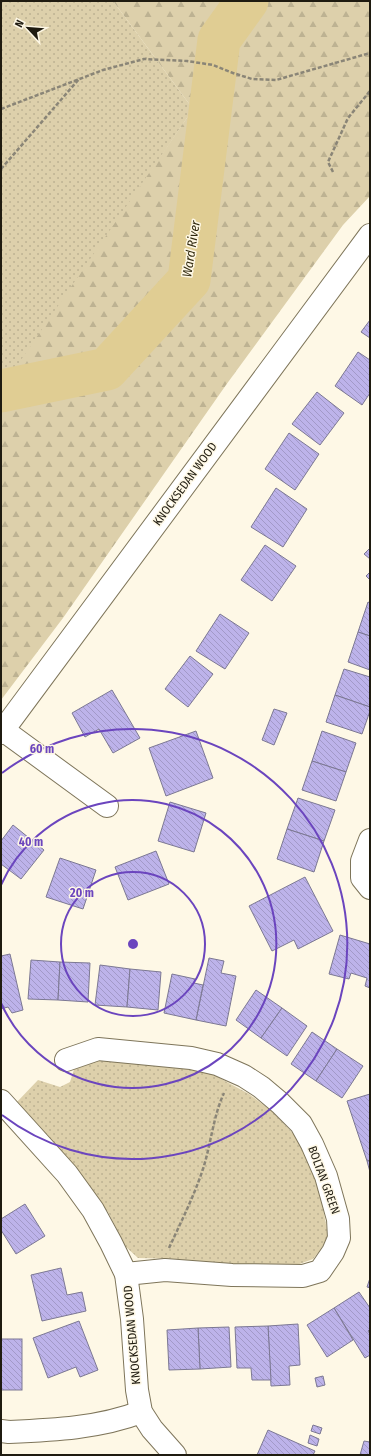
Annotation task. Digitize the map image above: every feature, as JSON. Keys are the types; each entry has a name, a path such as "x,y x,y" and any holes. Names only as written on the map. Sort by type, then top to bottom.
{"street":[{"name":"KNOCKSEDAN WOOD","path":"2,732 370,235"},
{"path":"2,732 107,806"},
{"path":"370,840 362,861 362,878 370,888"},
{"name":"BOLTAN GREEN","path":"66,1060 98,1049 191,1058 217,1064 244,1076 261,1087 301,1124 312,1144 326,1176 338,1219 339,1238 333,1252 320,1271 303,1276 232,1275 165,1270 126,1274"},
{"name":"KNOCKSEDAN WOOD","path":"1,1101 67,1174 93,1210 126,1274 132,1319 137,1390 141,1412 152,1429 175,1455"},
{"path":"1,1431 69,1429 122,1420 141,1412"}],"path":[{"path":"1,109 103,70 144,59 187,61 213,65 252,79 276,80 370,53"},
{"path":"1,169 80,79"},
{"path":"333,172 328,162 348,118 370,91"},
{"path":"165,1270 168,1250 203,1169 216,1115 223,1095 234,1072"}],"green space":[{"path":"1,1 113,1 193,109 1,394"},
{"path":"113,1 370,1 370,196 343,225 226,385 63,618 1,700 1,389 193,109"},
{"path":"77,1060 138,1062 184,1066 214,1075 249,1094 273,1112 297,1138 308,1160 320,1193 328,1235 321,1249 313,1259 294,1266 214,1264 176,1259 138,1258 126,1247 108,1212 82,1178 16,1103 38,1080 60,1087 70,1082"}],"building":[{"path":"370,320 370,338 361,332"},
{"path":"358,352 370,360 370,393 362,405 335,386"},
{"path":"317,392 344,413 320,445 292,424"},
{"path":"289,433 319,454 295,490 265,469"},
{"path":"276,488 307,509 283,547 251,527"},
{"path":"265,545 296,566 272,601 241,580"},
{"path":"370,548 370,559 364,554"},
{"path":"370,572 370,580 366,576"},
{"path":"368,602 370,603 370,636 358,632"},
{"path":"220,614 249,633 225,669 196,651"},
{"path":"358,632 370,636 370,670 348,662"},
{"path":"190,656 213,674 188,707 165,689"},
{"path":"344,669 370,677 370,707 335,695"},
{"path":"112,690 140,738 113,753 99,729 85,737 72,713"},
{"path":"335,695 370,707 362,734 326,722"},
{"path":"274,709 287,713 274,745 262,740"},
{"path":"196,731 213,778 166,796 149,748"},
{"path":"322,731 356,743 346,772 312,761"},
{"path":"312,761 346,772 336,801 302,790"},
{"path":"298,798 335,810 324,841 287,829"},
{"path":"170,802 206,813 194,852 158,841"},
{"path":"13,825 44,850 21,879 1,864 1,841"},
{"path":"287,829 324,841 314,872 277,859"},
{"path":"156,851 169,884 128,900 115,867"},
{"path":"60,858 96,870 83,909 46,897"},
{"path":"305,877 333,931 298,949 294,940 272,951 249,906"},
{"path":"340,935 370,944 370,988 365,986 367,978 351,973 349,979 329,974"},
{"path":"10,954 23,1010 12,1013 8,1007 1,1009 1,956"},
{"path":"209,958 224,961 221,973 236,976 226,1026 196,1020"},
{"path":"31,960 60,962 58,1000 28,999"},
{"path":"60,962 90,963 88,1002 58,1000"},
{"path":"100,965 130,969 127,1007 95,1005"},
{"path":"130,969 161,972 158,1010 127,1007"},
{"path":"172,974 195,979 194,983 203,985 196,1020 164,1013"},
{"path":"256,990 282,1008 261,1038 236,1020"},
{"path":"282,1008 307,1026 287,1056 261,1038"},
{"path":"312,1032 337,1049 316,1081 291,1064"},
{"path":"337,1049 363,1066 342,1098 316,1081"},
{"path":"370,1094 370,1160 367,1161 347,1101"},
{"path":"367,1161 370,1161 370,1172"},
{"path":"25,1204 45,1236 16,1254 1,1230 1,1219"},
{"path":"61,1268 67,1295 82,1292 86,1311 42,1321 31,1275"},
{"path":"370,1278 370,1288 367,1287"},
{"path":"359,1292 370,1308 370,1329 368,1331 370,1334 370,1355 365,1358 334,1308"},
{"path":"334,1308 353,1340 327,1357 307,1325"},
{"path":"79,1321 98,1370 80,1377 76,1367 48,1378 33,1338"},
{"path":"298,1324 300,1365 289,1366 290,1385 271,1386 268,1326"},
{"path":"268,1326 271,1380 252,1380 251,1368 237,1368 235,1327"},
{"path":"229,1327 231,1367 200,1369 198,1328"},
{"path":"198,1328 200,1369 169,1370 167,1330"},
{"path":"1,1339 22,1339 22,1390 1,1390"},
{"path":"323,1376 325,1385 317,1387 315,1378"},
{"path":"313,1425 322,1428 320,1434 311,1431"},
{"path":"268,1430 315,1451 313,1455 257,1455"},
{"path":"310,1435 319,1439 317,1446 308,1443"},
{"path":"364,1441 370,1442 370,1455 360,1455"}],"waterway":[{"name":"Ward River","path":"1,391 107,369 189,280 219,40 247,1"}]}
